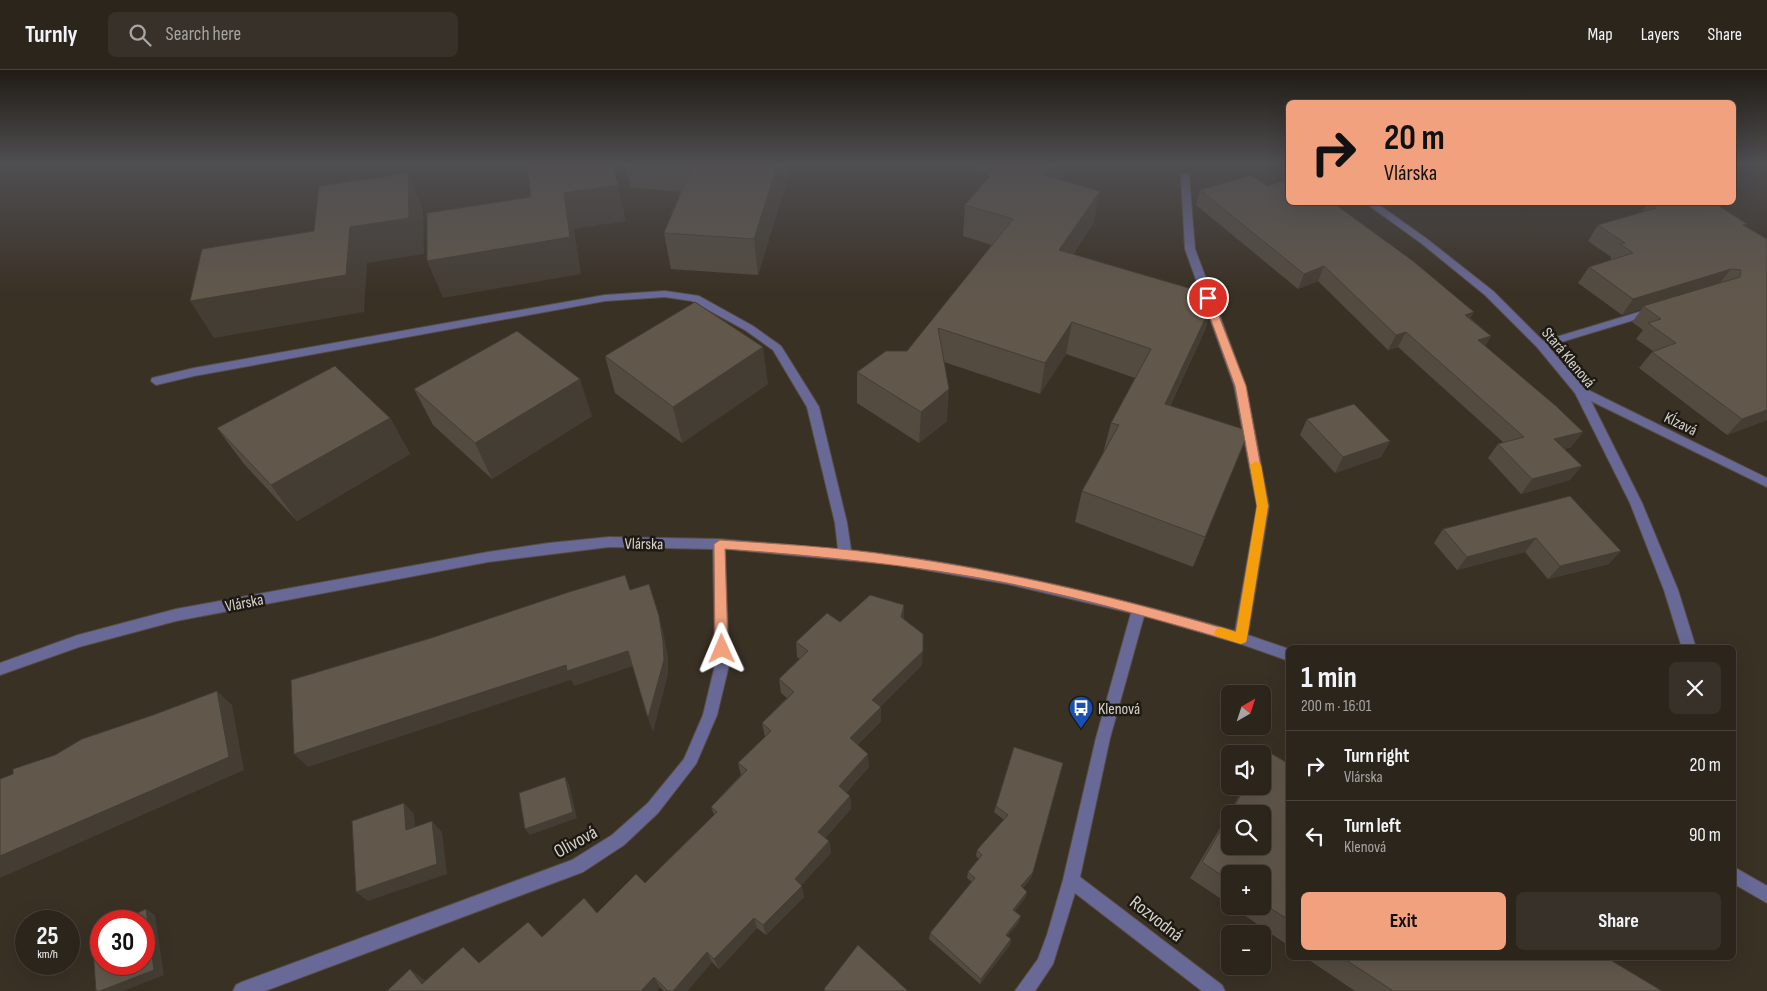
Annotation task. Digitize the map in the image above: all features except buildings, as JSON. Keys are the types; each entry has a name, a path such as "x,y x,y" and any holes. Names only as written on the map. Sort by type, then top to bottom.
{"street":[{"path":"1187,207 1190,249 1240,386 1263,506 1241,638"},
{"name":"Stará Klenová","path":"1375,207 1454,265 1488,293 1541,345 1580,391 1636,503 1671,590 1688,645"},
{"path":"156,381 194,372 605,298 665,294 695,298 749,328 777,348 814,407 841,523 845,555"},
{"path":"1541,345 1660,309"},
{"name":"Kĺzavá","path":"1580,391 1767,483"},
{"name":"Vlárska","path":"0,669 78,641 176,615 488,557 609,542 720,544 896,560 1007,579 1139,609 1241,638 1286,654"},
{"name":"Olivová","path":"242,991 577,866 625,834 653,808 689,764 710,715 722,665 720,544"},
{"path":"1024,991 1045,964 1071,880 1103,738 1139,609"},
{"path":"1736,876 1767,895"},
{"name":"Rozvodná","path":"1071,880 1216,991"}],"slow traffic":[{"path":"1220,633 1241,638 1263,506 1256,465"}],"place":[{"name":"Klenová","path":"1081,729"}],"route":[{"path":"722,649 720,544 896,560 1007,579 1139,609 1241,638 1263,506 1240,386 1208,298"}]}
